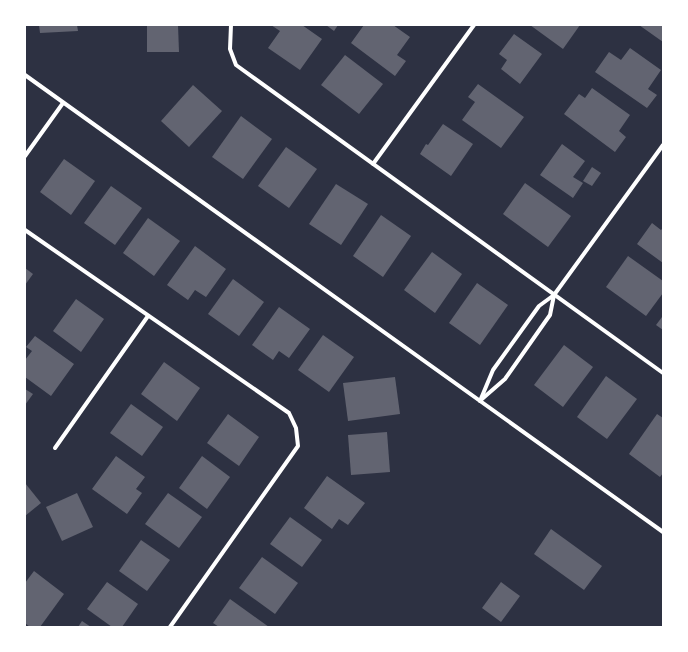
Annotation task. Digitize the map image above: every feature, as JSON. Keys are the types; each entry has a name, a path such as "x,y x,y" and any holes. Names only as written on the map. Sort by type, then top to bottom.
{"street":[{"path":"231,25 230,49 236,65 663,373"},
{"path":"373,164 474,25"},
{"path":"25,75 663,532"},
{"path":"25,156 63,103"},
{"path":"480,401 492,370 539,306 554,295 663,145"},
{"path":"25,230 289,413 296,428 298,446 170,627"},
{"path":"480,401 505,379 550,315 554,295"},
{"path":"55,448 148,316"}],"building":[{"path":"39,25 77,25 78,31 40,33"},
{"path":"147,25 178,25 179,52 147,52"},
{"path":"271,25 302,25 322,39 300,70 268,48 280,31"},
{"path":"326,25 338,25 334,31"},
{"path":"364,25 393,25 410,37 397,55 406,61 395,76 351,43"},
{"path":"530,25 580,25 563,49"},
{"path":"639,25 663,25 663,42"},
{"path":"514,34 542,54 520,84 501,69 507,60 499,54"},
{"path":"630,48 661,70 648,89 657,95 647,108 595,72 609,52 621,60"},
{"path":"345,55 383,84 359,114 321,85"},
{"path":"478,84 524,117 501,148 462,120 475,102 468,97"},
{"path":"193,85 222,111 189,147 161,121"},
{"path":"592,88 630,115 619,131 626,137 615,152 564,114 579,94 585,98"},
{"path":"241,116 272,139 243,179 212,157"},
{"path":"443,124 473,144 451,176 420,154 426,144 428,145"},
{"path":"562,144 585,161 573,177 583,183 573,198 540,175"},
{"path":"286,147 317,169 289,208 258,186"},
{"path":"64,159 95,181 71,215 40,192"},
{"path":"592,167 601,173 592,186 583,181"},
{"path":"525,183 571,216 548,247 503,214"},
{"path":"336,184 368,204 341,245 309,224"},
{"path":"111,186 142,208 115,245 84,223"},
{"path":"381,215 411,236 383,277 353,256"},
{"path":"148,218 180,241 154,276 123,253"},
{"path":"652,223 661,230 663,228 663,263 637,244"},
{"path":"195,246 226,269 206,297 195,290 188,300 167,285"},
{"path":"432,252 462,274 435,313 404,290"},
{"path":"628,256 663,281 663,293 646,316 606,287"},
{"path":"25,268 33,274 25,285"},
{"path":"233,279 264,302 239,336 208,314"},
{"path":"477,283 508,305 480,345 449,323"},
{"path":"76,299 104,319 81,352 53,331"},
{"path":"279,307 310,329 289,358 279,351 273,360 252,345"},
{"path":"662,317 663,318 663,330 656,325"},
{"path":"323,335 354,357 329,392 298,370"},
{"path":"35,336 74,364 51,396 25,377 25,360 32,351 26,347"},
{"path":"564,345 593,367 563,407 534,385"},
{"path":"164,362 200,388 177,421 141,394"},
{"path":"606,376 637,399 607,439 577,417"},
{"path":"395,377 400,414 348,421 343,383"},
{"path":"25,389 33,394 25,405"},
{"path":"131,404 163,427 142,456 110,433"},
{"path":"228,414 259,437 239,466 207,443"},
{"path":"657,414 663,418 663,473 660,477 629,454"},
{"path":"387,432 390,472 351,475 348,435"},
{"path":"116,456 145,477 136,489 142,493 127,514 92,489"},
{"path":"202,456 230,477 207,509 179,488"},
{"path":"327,476 365,503 348,525 339,519 332,529 304,508"},
{"path":"25,483 41,503 25,516"},
{"path":"77,493 93,527 62,541 46,507"},
{"path":"168,493 202,517 179,548 145,524"},
{"path":"290,517 322,540 302,567 270,544"},
{"path":"551,529 602,566 584,590 534,554"},
{"path":"141,540 170,560 147,591 119,571"},
{"path":"262,557 298,583 275,614 239,588"},
{"path":"34,571 64,594 40,627 30,627 25,623 25,583"},
{"path":"107,582 138,604 122,627 112,627 87,609"},
{"path":"501,582 520,596 501,622 482,608"},
{"path":"230,599 269,627 219,627 213,623"},
{"path":"82,621 91,627 78,627"}]}
